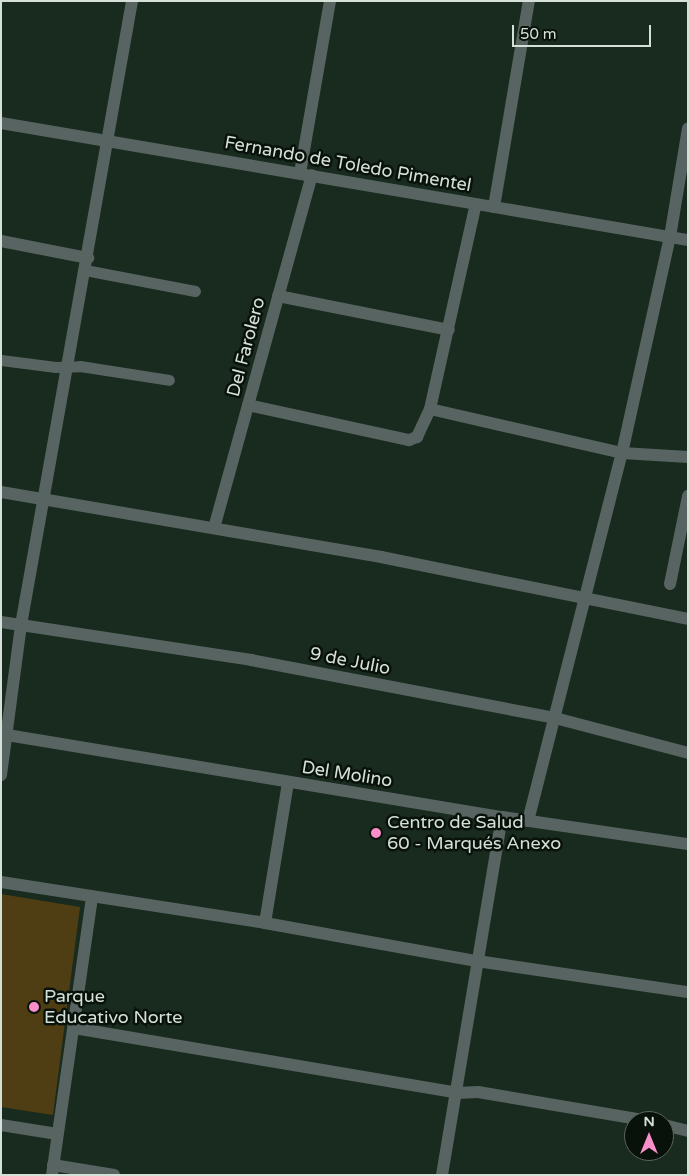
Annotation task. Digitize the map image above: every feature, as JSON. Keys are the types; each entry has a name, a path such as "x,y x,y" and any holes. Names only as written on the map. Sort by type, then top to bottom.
{"street":[{"path":"1,775 4,735 21,625 109,141 132,1"},
{"name":"Del Farolero","path":"214,528 278,296 306,174 330,1"},
{"path":"494,207 529,1"},
{"name":"Fernando de Toledo Pimentel","path":"1,123 688,240"},
{"path":"528,821 622,453 670,237 688,128"},
{"path":"248,405 409,440 417,437 423,430 430,409 476,204"},
{"path":"1,241 86,264"},
{"path":"278,296 449,330"},
{"path":"430,409 622,453 688,458"},
{"path":"1,492 381,557 688,619"},
{"path":"670,584 688,496"},
{"name":"9 de Julio","path":"1,622 251,660 555,718 688,753"},
{"name":"Del Molino","path":"4,735 502,817 688,844"},
{"path":"265,923 288,782"},
{"path":"442,1175 502,817"},
{"path":"1,882 92,899 265,923 478,961 688,992"},
{"path":"92,899 52,1170 114,1175"},
{"path":"74,1028 457,1094 478,1092 624,1117"},
{"path":"1,1126 57,1134"},
{"path":"674,1128 688,1131"}],"lane":[{"path":"86,264 195,291"},
{"path":"1,360 68,367 80,366 169,380"}],"shaded area":[{"name":"Parque Educativo Norte","path":"1,894 80,907 53,1115 1,1107"}],"place":[{"name":"Centro de Salud 60 - Marqués Anexo","path":"376,833"},
{"name":"Parque Educativo Norte","path":"34,1007"}]}
